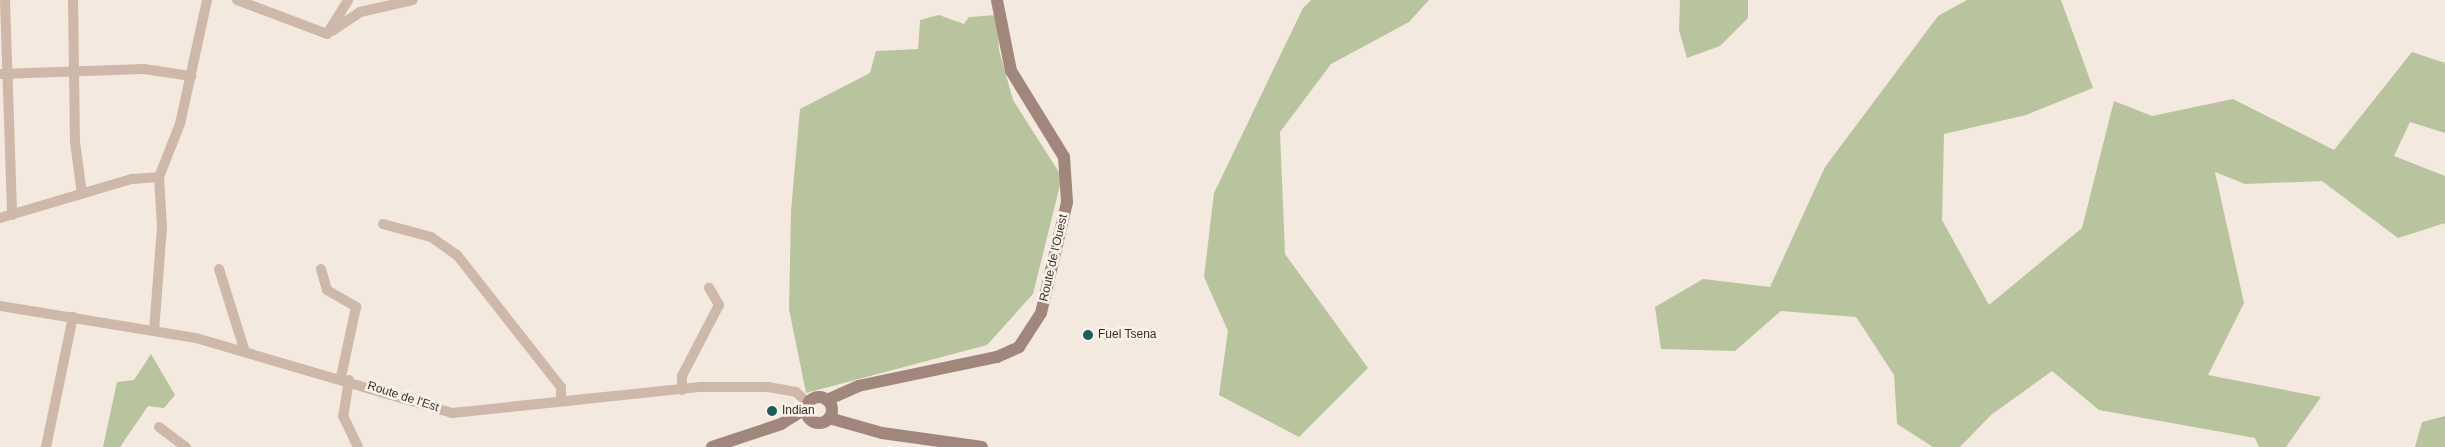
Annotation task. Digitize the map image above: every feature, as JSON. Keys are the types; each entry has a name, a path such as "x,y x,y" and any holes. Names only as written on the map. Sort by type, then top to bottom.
{"main road":[{"name":"Route de l'Ouest","path":"830,409 846,391 997,357 1020,347 1041,313 1067,202 1064,157 1011,71 997,0"},
{"path":"712,447 794,418 817,397 830,409 882,433 982,447"},
{"path":"807,406 814,422"},
{"path":"814,422 830,409"},
{"path":"794,418 814,422"}],"street":[{"path":"5,0 4,74 12,215"},
{"path":"73,0 75,142 82,194"},
{"path":"154,330 162,227 159,177 172,154 191,76 206,0"},
{"path":"237,0 327,34"},
{"path":"327,34 348,0"},
{"path":"327,34 360,12 413,0"},
{"path":"4,74 144,69 191,76"},
{"path":"0,218 132,179 159,177"},
{"path":"382,224 431,237 457,255 561,387 561,401 579,401"},
{"path":"219,269 246,352"},
{"path":"321,269 326,290 356,307 345,378 343,416 358,447"},
{"path":"682,390 682,376 718,305 710,288"},
{"name":"Route de l'Est","path":"0,306 154,330 345,378 452,413 682,390 768,387 796,392 807,406"},
{"path":"46,447 74,317"},
{"path":"159,426 186,447"}],"green space":[{"path":"1311,0 1429,0 1409,22 1331,64 1280,132 1285,254 1368,368 1299,437 1219,395 1228,331 1204,277 1214,193 1303,8"},
{"path":"1680,0 1748,0 1748,18 1720,46 1687,58 1679,30"},
{"path":"1967,0 2061,0 2093,88 2026,115 1944,134 1942,220 1989,305 2082,228 2114,101 2152,116 2233,99 2334,150 2412,52 2445,63 2445,133 2410,122 2394,156 2445,176 2445,223 2398,238 2322,181 2245,184 2215,172 2244,303 2208,375 2321,397 2286,447 2259,447 2255,438 2099,410 2052,371 1991,415 1960,447 1933,447 1897,424 1894,375 1856,317 1781,311 1735,351 1661,349 1655,307 1703,279 1770,287 1825,167 1938,16"},
{"path":"939,15 964,24 969,17 997,15 999,50 1013,100 1062,177 1033,294 987,345 806,393 789,309 791,211 800,109 870,73 876,51 918,49 920,20"},
{"path":"151,354 175,395 164,408 148,406 120,447 103,447 117,382 134,380"},
{"path":"2445,416 2445,447 2415,447 2422,422"}],"place":[{"name":"Fuel Tsena","path":"1088,335"},
{"name":"Indian","path":"772,411"}]}
